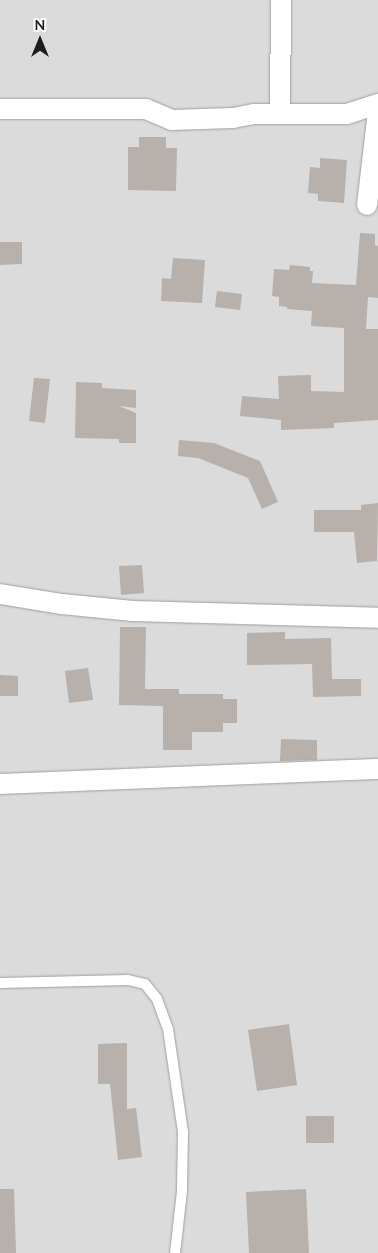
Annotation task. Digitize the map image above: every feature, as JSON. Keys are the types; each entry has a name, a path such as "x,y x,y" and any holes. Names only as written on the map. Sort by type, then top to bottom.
{"street":[{"path":"280,114 281,0"},
{"path":"0,109 146,109 172,120 233,118 254,114 347,114 378,104"},
{"path":"367,205 378,112"},
{"path":"0,594 62,604 133,611 378,618"},
{"path":"0,784 378,769"}],"lane":[{"path":"0,983 128,980 145,984 157,999 168,1029 183,1132 182,1191 175,1253"}],"shaded area":[{"path":"0,0 378,0 378,1253 0,1253"}],"building":[{"path":"139,137 166,137 166,148 177,148 176,191 128,190 128,147 139,147"},
{"path":"320,158 347,160 344,203 318,201 318,194 308,193 310,167 320,168"},
{"path":"360,233 375,234 375,245 378,246 378,298 368,297 366,329 378,329 378,420 334,423 334,428 281,430 281,420 240,416 242,396 279,399 278,376 311,375 311,391 344,392 344,328 311,326 312,311 287,309 287,307 279,306 279,297 272,296 274,269 289,270 290,265 310,267 310,271 313,271 312,283 356,285"},
{"path":"0,242 22,242 22,264 0,265"},
{"path":"173,258 205,260 202,303 161,301 162,278 171,279"},
{"path":"217,291 242,294 240,310 215,307"},
{"path":"34,378 50,379 45,423 29,421"},
{"path":"76,382 102,383 102,388 136,390 136,408 119,406 136,413 136,443 119,443 119,439 75,438"},
{"path":"179,440 214,443 260,461 278,502 262,509 248,478 198,458 178,456"},
{"path":"378,503 377,561 357,563 354,532 314,532 314,510 361,510 361,505"},
{"path":"142,565 144,593 121,595 119,566"},
{"path":"120,627 146,627 145,689 179,689 179,694 223,694 223,699 237,699 237,723 223,723 223,732 192,732 192,750 163,750 163,706 119,705"},
{"path":"285,632 285,639 331,638 332,679 361,679 361,696 313,697 312,664 247,665 247,633"},
{"path":"88,668 93,700 69,703 65,671"},
{"path":"0,675 18,676 18,696 0,696"},
{"path":"281,739 317,740 317,760 280,761"},
{"path":"289,1024 297,1085 257,1091 248,1030"},
{"path":"127,1043 127,1109 136,1108 142,1157 118,1160 110,1084 98,1084 98,1044"},
{"path":"306,1116 334,1116 334,1143 306,1143"},
{"path":"0,1189 14,1189 16,1253 0,1253"},
{"path":"306,1189 309,1253 249,1253 246,1192"}]}
